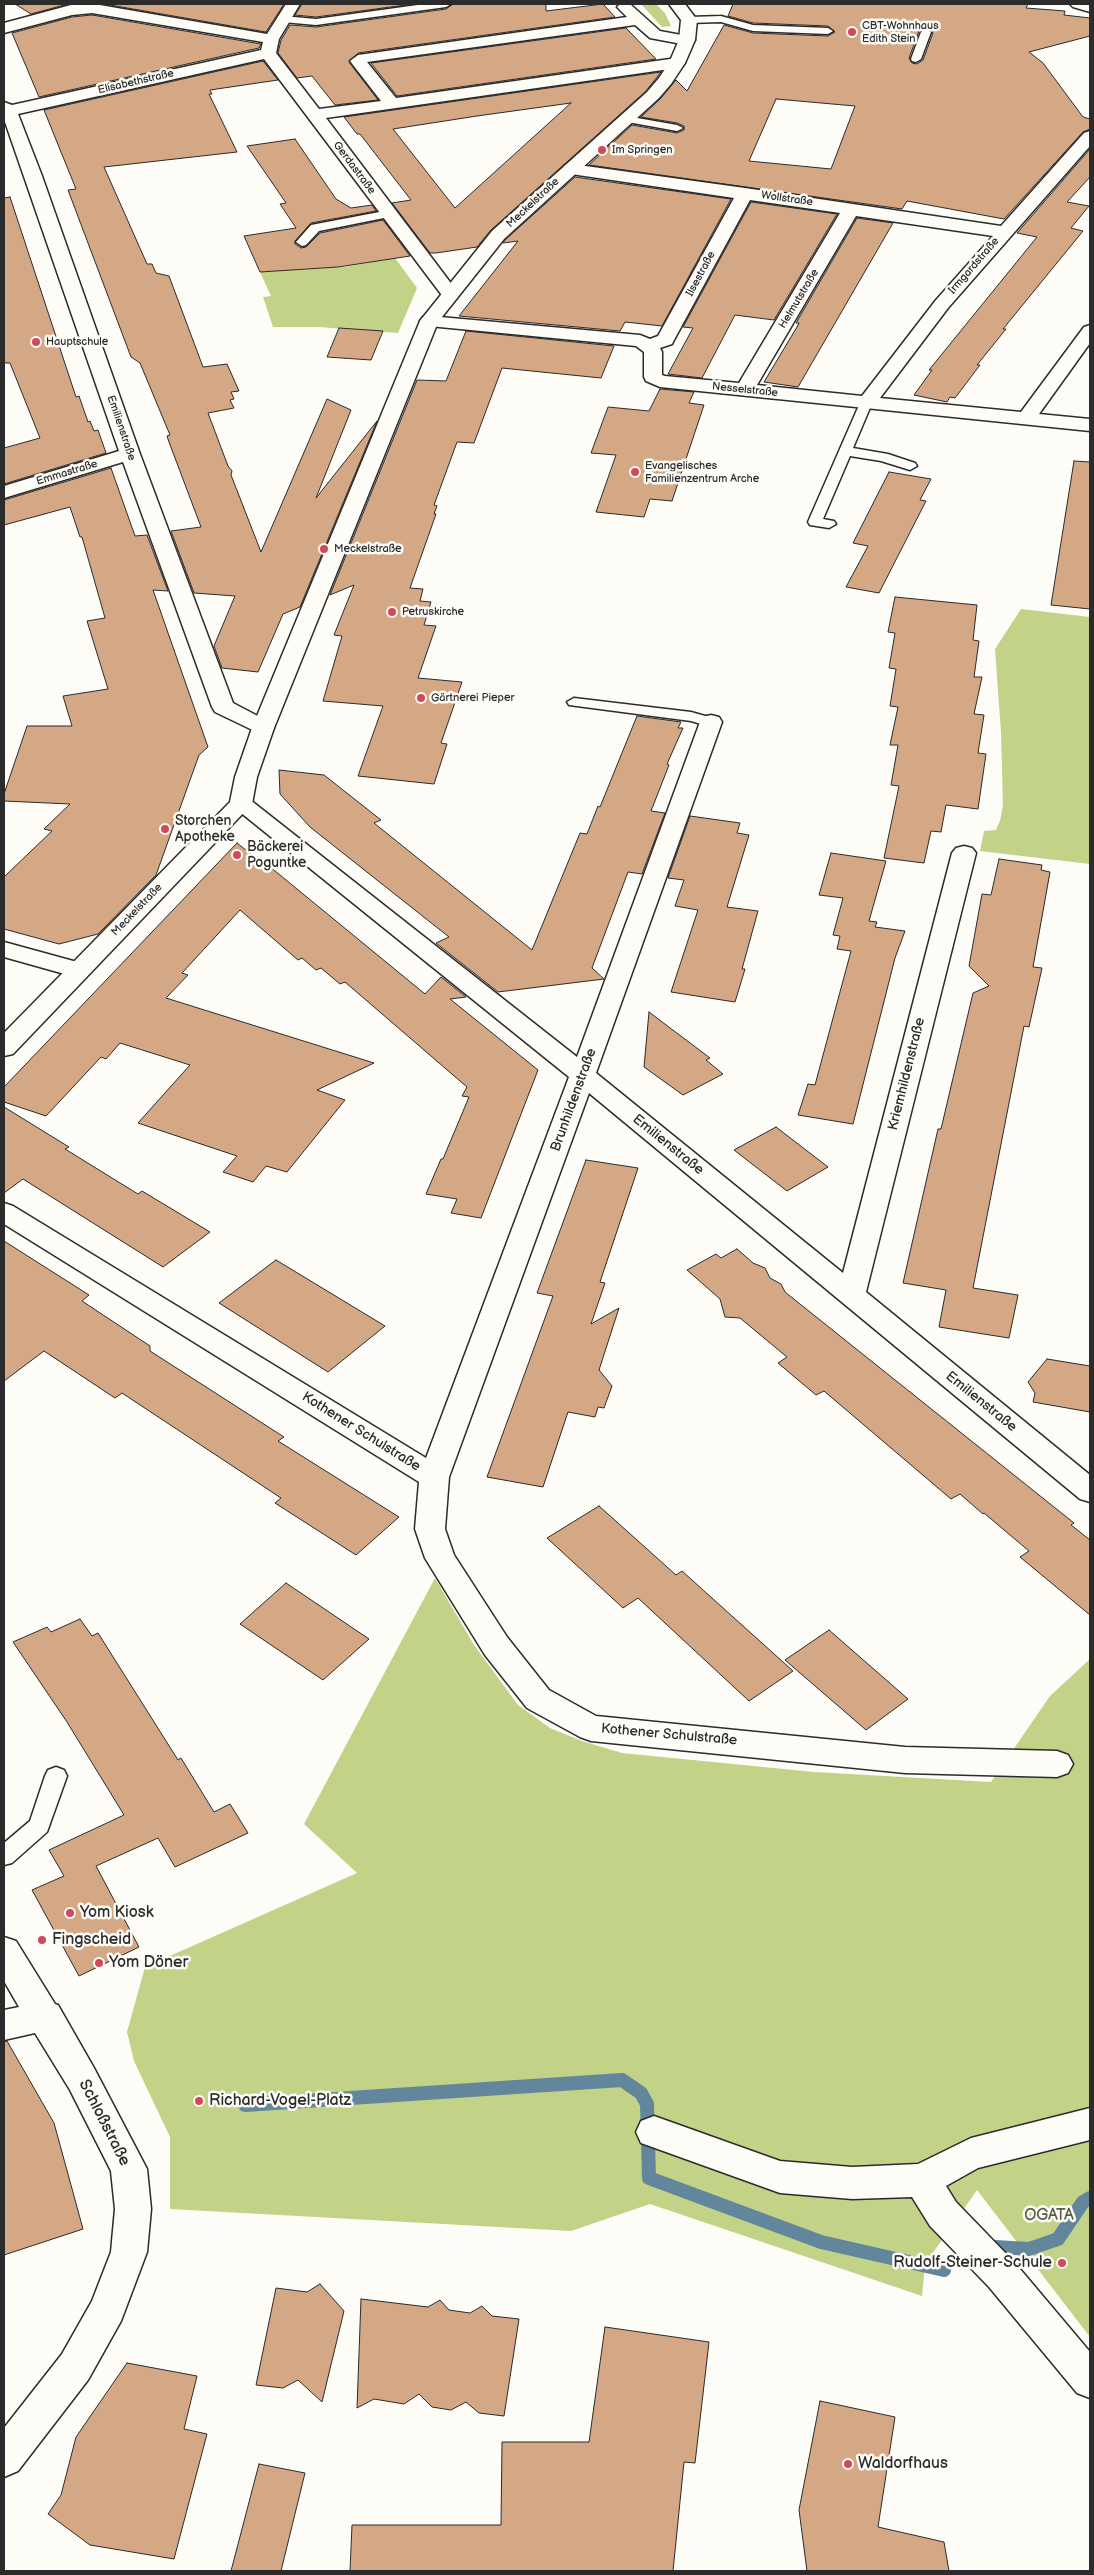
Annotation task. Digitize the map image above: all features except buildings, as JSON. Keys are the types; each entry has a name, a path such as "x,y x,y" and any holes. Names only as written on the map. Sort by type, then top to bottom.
{"street":[{"path":"4,28 71,10 92,8 270,46 283,19 293,4"},
{"path":"622,4 656,35 687,40"},
{"path":"1078,4 1090,7"},
{"name":"Meckelstraße","path":"4,1048 241,804 246,777 263,728 430,321 498,235 653,95 677,64 687,40 683,12"},
{"path":"392,104 358,62 364,58 638,20"},
{"name":"Elisabethstraße","path":"6,110 270,46"},
{"name":"Gerdastraße","path":"270,46 314,115 450,294"},
{"path":"314,115 677,64"},
{"name":"Emilienstraße","path":"6,110 34,176 130,454 223,707 263,728"},
{"name":"Irmgardstraße","path":"866,403 942,304 1090,136"},
{"name":"Wollstraße","path":"571,169 852,208 1004,232"},
{"name":"Ilsestraße","path":"649,345 665,340 745,193"},
{"name":"Helmutstraße","path":"745,390 852,208"},
{"path":"430,321 640,341 649,345"},
{"path":"1026,418 1090,331"},
{"name":"Nesselstraße","path":"649,345 653,352 653,377 660,381 1090,425"},
{"name":"Emmastraße","path":"4,492 130,454"},
{"name":"Brunhildenstraße","path":"434,1477 711,722"},
{"name":"Emilienstraße","path":"241,804 583,1075 1090,1491"},
{"name":"Kriemhildenstraße","path":"851,1295 964,853"},
{"path":"4,949 79,970"},
{"name":"Kothener Schulstraße","path":"4,1212 434,1477 430,1530 440,1558 496,1646 538,1699 591,1728 905,1760 1057,1764"},
{"name":"Schloßstraße","path":"4,1951 46,2016 82,2079 129,2169 133,2209 129,2252 108,2309 75,2366 4,2458"},
{"path":"4,2025 46,2016"},
{"path":"654,2132 780,2177 852,2183 922,2180 970,2154 1090,2124"},
{"path":"922,2180 943,2214 1002,2275 1090,2380"}],"lane":[{"path":"283,19 316,22 446,4"},
{"path":"683,12 722,16 753,28 828,31"},
{"path":"916,59 926,32"},
{"path":"626,119 677,128"},
{"path":"302,242 315,228 390,214"},
{"path":"829,524 815,522 866,403"},
{"path":"845,450 884,457 910,466"},
{"path":"574,702 691,717 711,722"},
{"path":"4,1856 39,1826 56,1776"}],"green space":[{"path":"641,4 656,4 665,13 671,26 662,27"},
{"path":"395,258 417,288 398,333 319,327 273,327 263,297 271,296 260,272 344,267"},
{"path":"1021,609 1090,617 1090,864 980,851 984,831 996,830 1003,805 1001,732 995,649"},
{"name":"OGATA","path":"435,1578 474,1645 518,1705 550,1728 582,1741 622,1753 814,1772 991,1782 1050,1696 1090,1659 1090,2337 977,2190 925,2264 922,2296 650,2204 571,2231 170,2209 170,2137 134,2061 127,2032 145,1967 357,1873 304,1824"}],"waterway":[{"path":"245,2105 622,2080 641,2093 647,2104 649,2178 821,2242 944,2270"},
{"path":"995,2247 1029,2249 1058,2239 1083,2202 1090,2198"}],"place":[{"name":"CBT-Wohnhaus Edith Stein","path":"852,32"},
{"name":"Im Springen","path":"602,150"},
{"name":"Hauptschule","path":"36,342"},
{"name":"Evangelisches Familienzentrum Arche","path":"635,472"},
{"name":"Meckelstraße","path":"324,549"},
{"name":"Petruskirche","path":"392,612"},
{"name":"Gärtnerei Pieper","path":"421,698"},
{"name":"Storchen Apotheke","path":"165,829"},
{"name":"Bäckerei Poguntke","path":"237,855"},
{"name":"Yom Kiosk","path":"70,1913"},
{"name":"Fingscheid","path":"42,1940"},
{"name":"Yom Döner","path":"99,1963"},
{"name":"Richard-Vogel-Platz","path":"199,2101"},
{"name":"Rudolf-Steiner-Schule","path":"1062,2263"},
{"name":"Waldorfhaus","path":"848,2464"}]}
